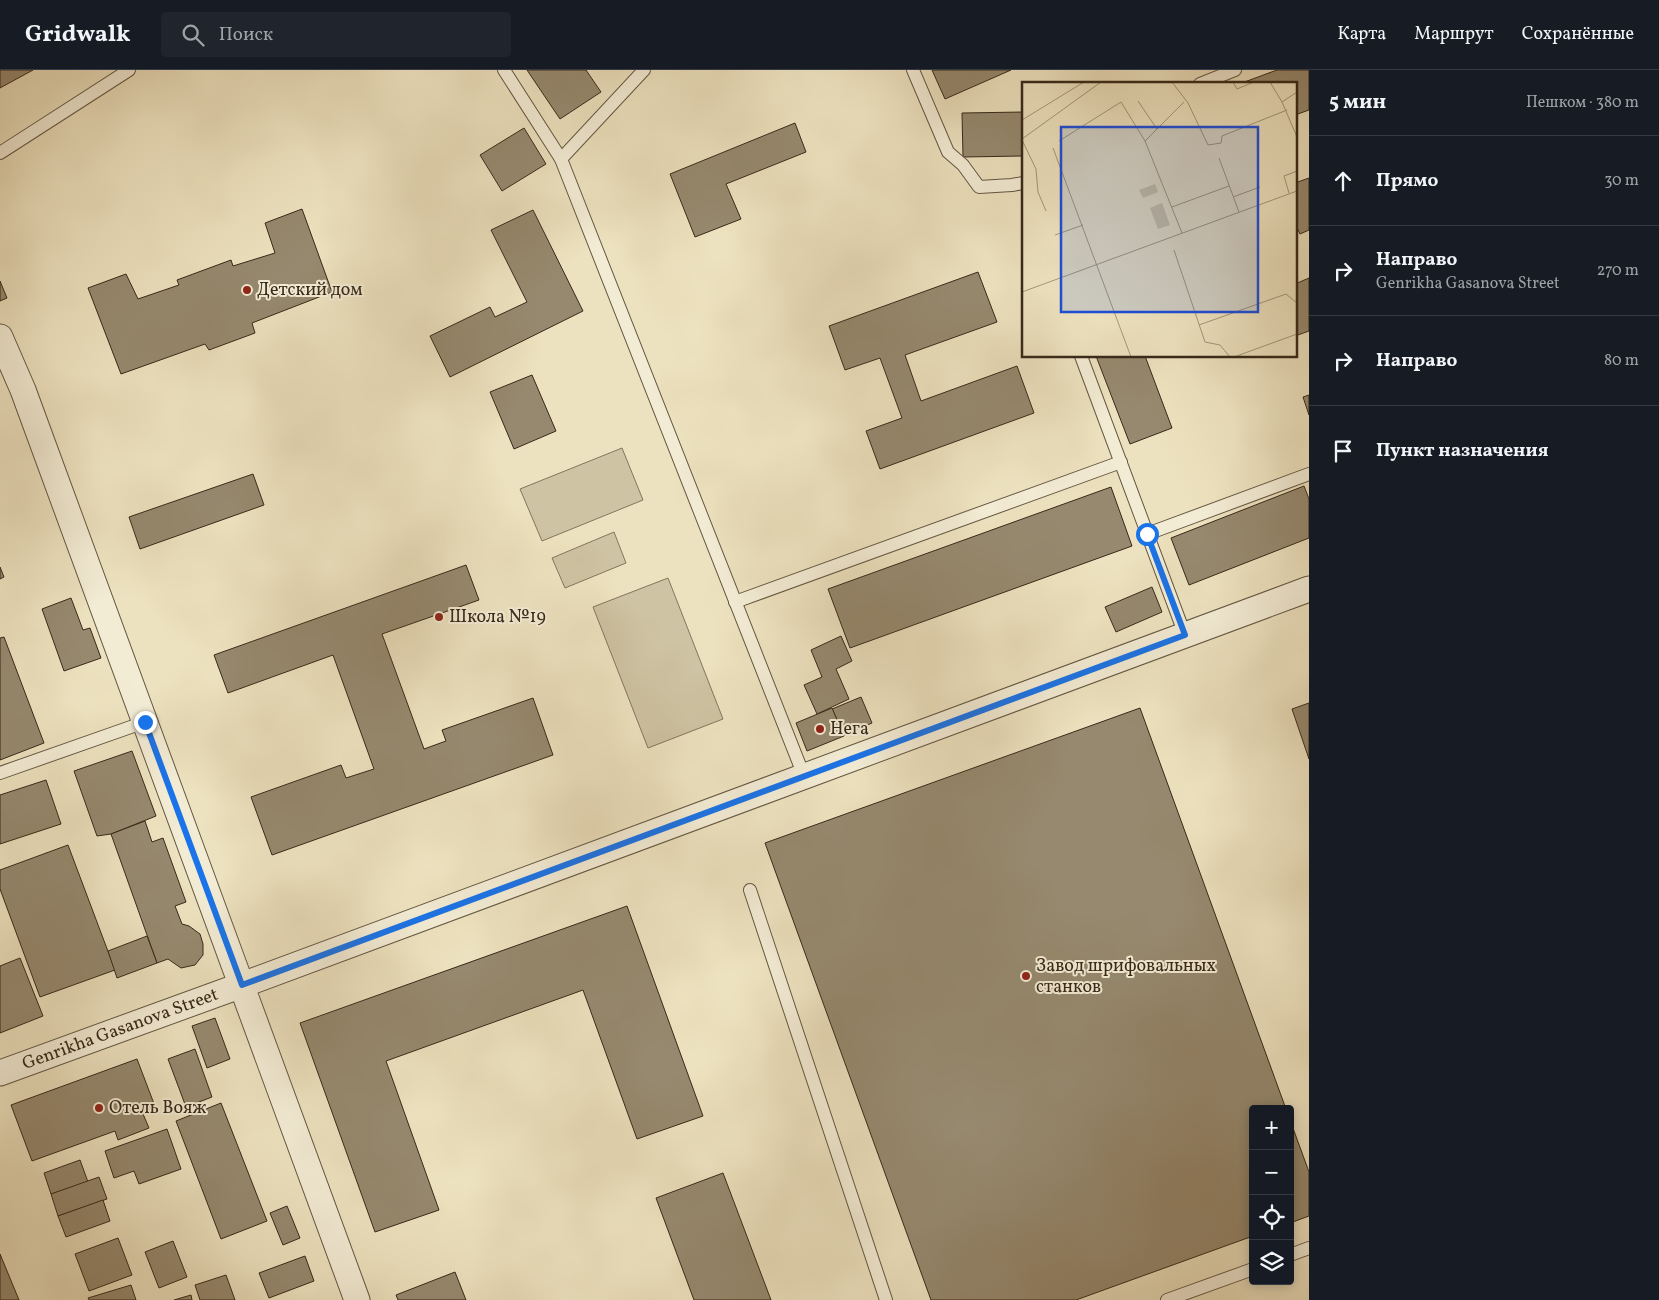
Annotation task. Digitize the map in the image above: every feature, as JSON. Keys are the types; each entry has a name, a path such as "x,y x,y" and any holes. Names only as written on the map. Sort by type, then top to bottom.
{"street":[{"path":"0,337 23,390 357,1300"},
{"name":"Genrikha Gasanova Street","path":"0,1073 1309,589"}],"lane":[{"path":"0,153 129,70"},
{"path":"504,70 560,159 804,776"},
{"path":"913,70 948,152 963,165 979,187 1022,183"},
{"path":"1205,82 1235,70"},
{"path":"560,159 637,73"},
{"path":"1082,358 1185,635"},
{"path":"735,602 1121,462"},
{"path":"1147,534 1309,474"},
{"path":"0,774 145,722"},
{"path":"750,890 886,1300"},
{"path":"1294,1254 1309,1248"},
{"path":"1167,1300 1249,1270"}],"shaded area":[{"path":"622,448 643,500 542,541 520,489"},
{"path":"614,532 626,563 565,588 552,558"},
{"path":"668,578 723,719 648,748 593,607"}],"building":[{"path":"0,70 33,70 0,88"},
{"path":"527,70 586,70 601,92 560,119"},
{"path":"932,70 1011,70 945,99"},
{"path":"1277,70 1309,70 1309,110 1296,115 1296,82 1244,82"},
{"path":"1022,112 1022,156 963,157 962,113"},
{"path":"795,123 806,152 726,184 741,219 695,237 670,174"},
{"path":"524,128 546,164 502,191 480,155"},
{"path":"1309,178 1309,230 1300,234 1296,225 1296,183"},
{"name":"Детский дом","path":"302,209 332,292 252,323 255,333 209,350 205,344 121,374 88,288 126,274 138,299 179,285 177,280 231,260 233,266 275,253 265,223"},
{"path":"533,210 583,311 450,377 430,336 490,307 495,317 527,302 491,230"},
{"path":"978,272 997,322 905,355 921,401 1017,366 1034,413 880,469 866,431 902,418 880,358 845,370 829,326"},
{"path":"1309,278 1309,331 1296,336 1296,284"},
{"path":"0,281 7,298 0,301"},
{"path":"1097,358 1146,358 1172,428 1130,444"},
{"path":"532,375 556,431 514,449 490,392"},
{"path":"1309,395 1309,415 1303,397"},
{"path":"253,474 264,505 140,549 129,517"},
{"path":"1304,486 1309,499 1309,538 1189,585 1171,538"},
{"path":"1111,487 1132,546 850,648 828,589"},
{"path":"466,565 479,600 382,634 424,749 446,741 442,730 533,698 553,755 272,855 251,797 341,765 346,778 374,769 333,655 228,693 214,655"},
{"path":"0,567 4,577 0,579"},
{"path":"1152,587 1162,612 1116,632 1105,607"},
{"path":"71,598 83,630 90,628 101,658 64,671 42,609"},
{"path":"841,636 852,661 836,669 849,699 817,714 804,685 822,677 811,650"},
{"path":"4,637 44,743 0,760 0,638"},
{"path":"861,697 872,723 844,735 832,709"},
{"path":"1309,703 1309,759 1292,709"},
{"name":"Нега","path":"832,708 844,736 807,751 796,723"},
{"name":"Завод шрифовальных станков","path":"1140,708 1285,1105 1249,1105 1249,1237 1076,1300 931,1300 765,843"},
{"path":"132,751 156,816 111,834 97,836 74,771"},
{"path":"46,780 61,824 0,844 0,795"},
{"path":"145,821 152,842 163,838 186,902 175,906 182,924 189,926 200,934 203,944 203,955 195,965 181,968 168,959 157,963 111,834"},
{"path":"68,845 115,970 40,997 0,889 0,870"},
{"path":"627,906 703,1116 637,1139 583,990 386,1061 439,1210 375,1232 300,1023"},
{"path":"147,936 157,963 117,978 108,951"},
{"path":"20,958 43,1016 0,1033 0,966"},
{"path":"215,1018 230,1059 207,1068 192,1026"},
{"path":"195,1049 212,1097 186,1107 168,1059"},
{"path":"137,1059 156,1109 143,1114 149,1128 118,1140 115,1131 32,1161 11,1105"},
{"path":"221,1103 267,1221 221,1239 176,1121"},
{"path":"167,1129 181,1169 139,1184 134,1171 114,1178 105,1151"},
{"path":"1294,1131 1309,1172 1309,1216 1294,1222"},
{"path":"80,1160 88,1182 51,1194 44,1173"},
{"path":"723,1173 771,1300 694,1300 656,1198"},
{"path":"99,1177 107,1199 58,1216 51,1194"},
{"path":"103,1200 110,1221 66,1237 58,1216"},
{"path":"287,1206 300,1238 283,1245 270,1213"},
{"path":"118,1238 132,1275 89,1291 75,1254"},
{"path":"173,1241 187,1277 159,1288 145,1252"},
{"path":"0,1254 19,1300 0,1300"},
{"path":"305,1256 314,1281 269,1298 259,1273"},
{"path":"455,1272 466,1300 398,1300 396,1295"},
{"path":"226,1275 235,1300 200,1300 195,1285"},
{"path":"131,1285 136,1300 89,1300 88,1298"},
{"path":"191,1295 192,1300 174,1300"}],"place":[{"name":"Детский дом","path":"247,290"},
{"name":"Школа №19","path":"439,617"},
{"name":"Нега","path":"820,729"},
{"name":"Завод шрифовальных станков","path":"1026,976"},
{"name":"Отель Вояж","path":"99,1108"}],"route":[{"path":"145,722 242,985 1185,635 1147,534"}]}
